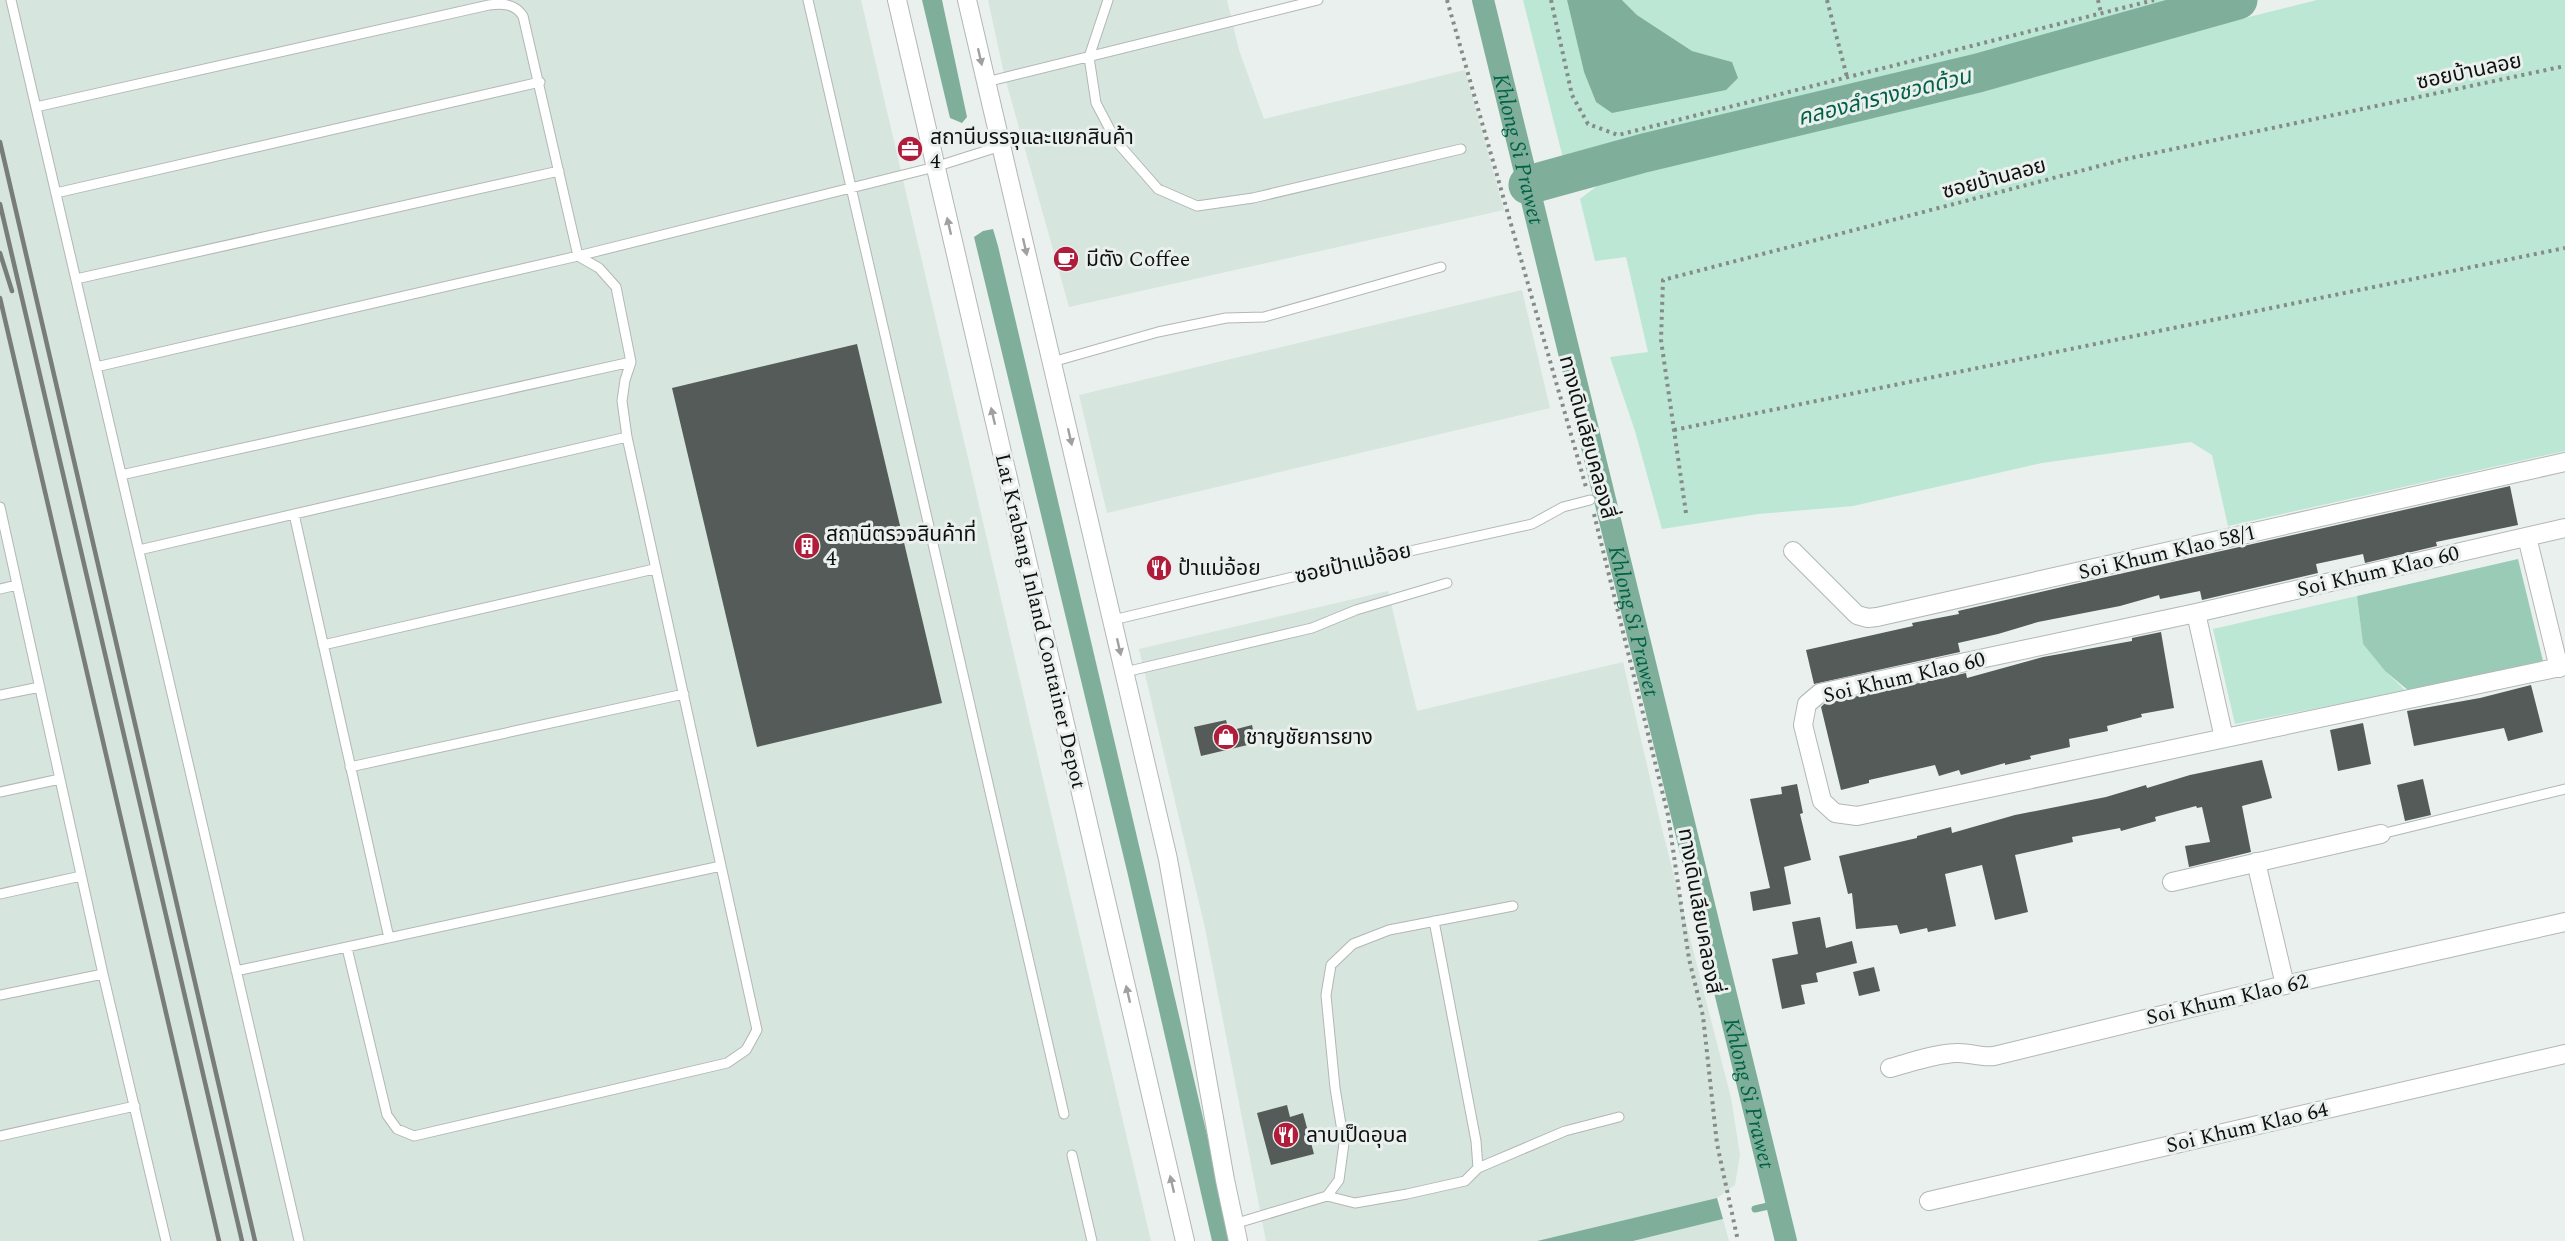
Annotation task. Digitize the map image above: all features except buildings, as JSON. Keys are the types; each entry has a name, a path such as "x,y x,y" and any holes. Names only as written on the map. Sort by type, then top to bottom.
{"street":[{"name":"Lat Krabang Inland Container Depot","path":"897,0 1185,1241"},
{"path":"967,0 1168,859 1236,1232"},
{"name":"Soi Khum Klao 58/1","path":"1793,550 1822,576 1836,595 1857,615 1877,617 2565,462"},
{"name":"Soi Khum Klao 60","path":"2562,667 1857,816 1835,813 1822,801 1803,725 1807,704 1820,693 2196,613 2565,528"},
{"path":"2527,537 2562,667"},
{"path":"2196,613 2224,738"},
{"path":"2172,882 2381,834"},
{"path":"2256,862 2285,985"},
{"name":"Soi Khum Klao 62","path":"1890,1068 1944,1054 1994,1056 2285,985 2565,922"},
{"name":"Soi Khum Klao 64","path":"1929,1201 2565,1054"}],"lane":[{"path":"11,0 299,1241"},
{"path":"808,0 1064,1114"},
{"path":"1108,0 1089,57 1096,103 1116,141 1158,189 1197,206 1253,198 1461,149"},
{"path":"986,82 1317,0"},
{"path":"36,107 498,4 509,5 523,16 540,82 578,256"},
{"path":"56,193 540,82"},
{"path":"96,367 578,256 935,167 1001,146"},
{"path":"76,279 559,171"},
{"path":"347,948 387,1115 397,1129 414,1136 727,1063 742,1054 753,1041 757,1030 684,694 654,569 627,436 622,401 631,362 616,287 599,268 578,256"},
{"path":"1052,362 1158,332 1215,320 1264,317 1441,267"},
{"path":"122,475 631,362"},
{"path":"139,550 627,436"},
{"name":"ซอยป้าแม่อ้อย","path":"1113,620 1297,576 1533,524 1563,507 1590,500"},
{"path":"0,507 103,974 166,1241"},
{"path":"294,514 389,938"},
{"path":"323,645 654,569"},
{"path":"1125,672 1312,628 1356,610 1446,583"},
{"path":"0,589 17,585"},
{"path":"0,695 40,687"},
{"path":"351,766 684,694"},
{"path":"0,792 60,779"},
{"path":"2381,834 2565,789"},
{"path":"236,971 721,866"},
{"path":"0,894 81,876"},
{"path":"1236,1232 1328,1196 1339,1179 1344,1143 1335,1088 1326,995 1331,965 1353,944 1389,930 1513,906"},
{"path":"1434,921 1476,1141 1479,1168"},
{"path":"0,995 103,974"},
{"path":"0,1136 135,1106"},
{"path":"1328,1196 1355,1203 1465,1181 1479,1168 1565,1131 1619,1117"},
{"path":"1072,1155 1092,1241"}],"path":[{"name":"ทางเดินเลียบคลองสี่","path":"1447,0 1590,500 1668,815 1689,959 1703,1016 1717,1144 1738,1241"},
{"path":"1551,0 1572,95 1587,124 1618,135 2154,0"},
{"path":"1827,0 1847,77"},
{"path":"2098,0 2101,13"},
{"name":"ซอยบ้านลอย","path":"1686,513 1661,340 1663,280 2126,159 2565,66"},
{"path":"1674,430 2565,248"}],"shaded area":[{"path":"0,0 861,0 1151,1241 0,1241"},
{"path":"922,0 942,0 967,117 962,123 950,118"},
{"path":"988,0 1227,0 1239,50 1264,119 1465,70 1504,210 1069,307 1004,74"},
{"path":"1523,0 1567,0 1584,72 1596,102 1732,62 1692,51 1637,15 1622,0 2199,0 1587,161 1563,158"},
{"path":"1567,0 1622,0 1637,15 1692,51 1732,62 1738,78 1726,90 1612,113 1596,102 1584,72"},
{"path":"2317,0 2565,0 2565,451 2228,526 2212,455 2191,442 2042,463 1853,506 1758,514 1662,529 1635,431 1610,357 1648,352 1626,257 1595,261 1580,199 1610,176"},
{"path":"993,229 1232,1241 1212,1241 1127,871 974,237 983,231"},
{"path":"1522,290 1550,408 1107,513 1079,395"},
{"path":"2518,559 2543,661 2409,691 2385,671 2363,644 2357,596"},
{"path":"1388,591 1417,711 1623,662 1660,821 1731,1098 1740,1155 1735,1185 1717,1198 1537,1241 1266,1241 1205,928 1139,649"},
{"path":"2357,596 2363,644 2385,671 2406,691 2235,724 2213,629"},
{"path":"1717,1198 1723,1219 1633,1241 1537,1241"},
{"path":"1723,1219 1729,1241 1633,1241"}],"waterway":[{"name":"Khlong Si Prawet","path":"1483,0 1786,1241"},
{"name":"คลองลำรางชวดด้วน","path":"1528,185 1644,153 1978,73 2238,0"},
{"path":"1755,1209 1777,1204"}],"railway":[{"path":"0,142 255,1241"},
{"path":"0,204 242,1241"},
{"path":"0,253 12,291"},
{"path":"0,298 219,1241"}],"place":[{"name":"สถานีบรรจุและแยกสินค้า 4","path":"910,149"},
{"name":"มีตัง Coffee","path":"1066,259"},
{"name":"สถานีตรวจสินค้าที่ 4","path":"807,546"},
{"name":"ป้าแม่อ้อย","path":"1159,568"},
{"name":"ชาญชัยการยาง","path":"1226,737"},
{"name":"ลาบเป็ดอุบล","path":"1286,1135"}]}
